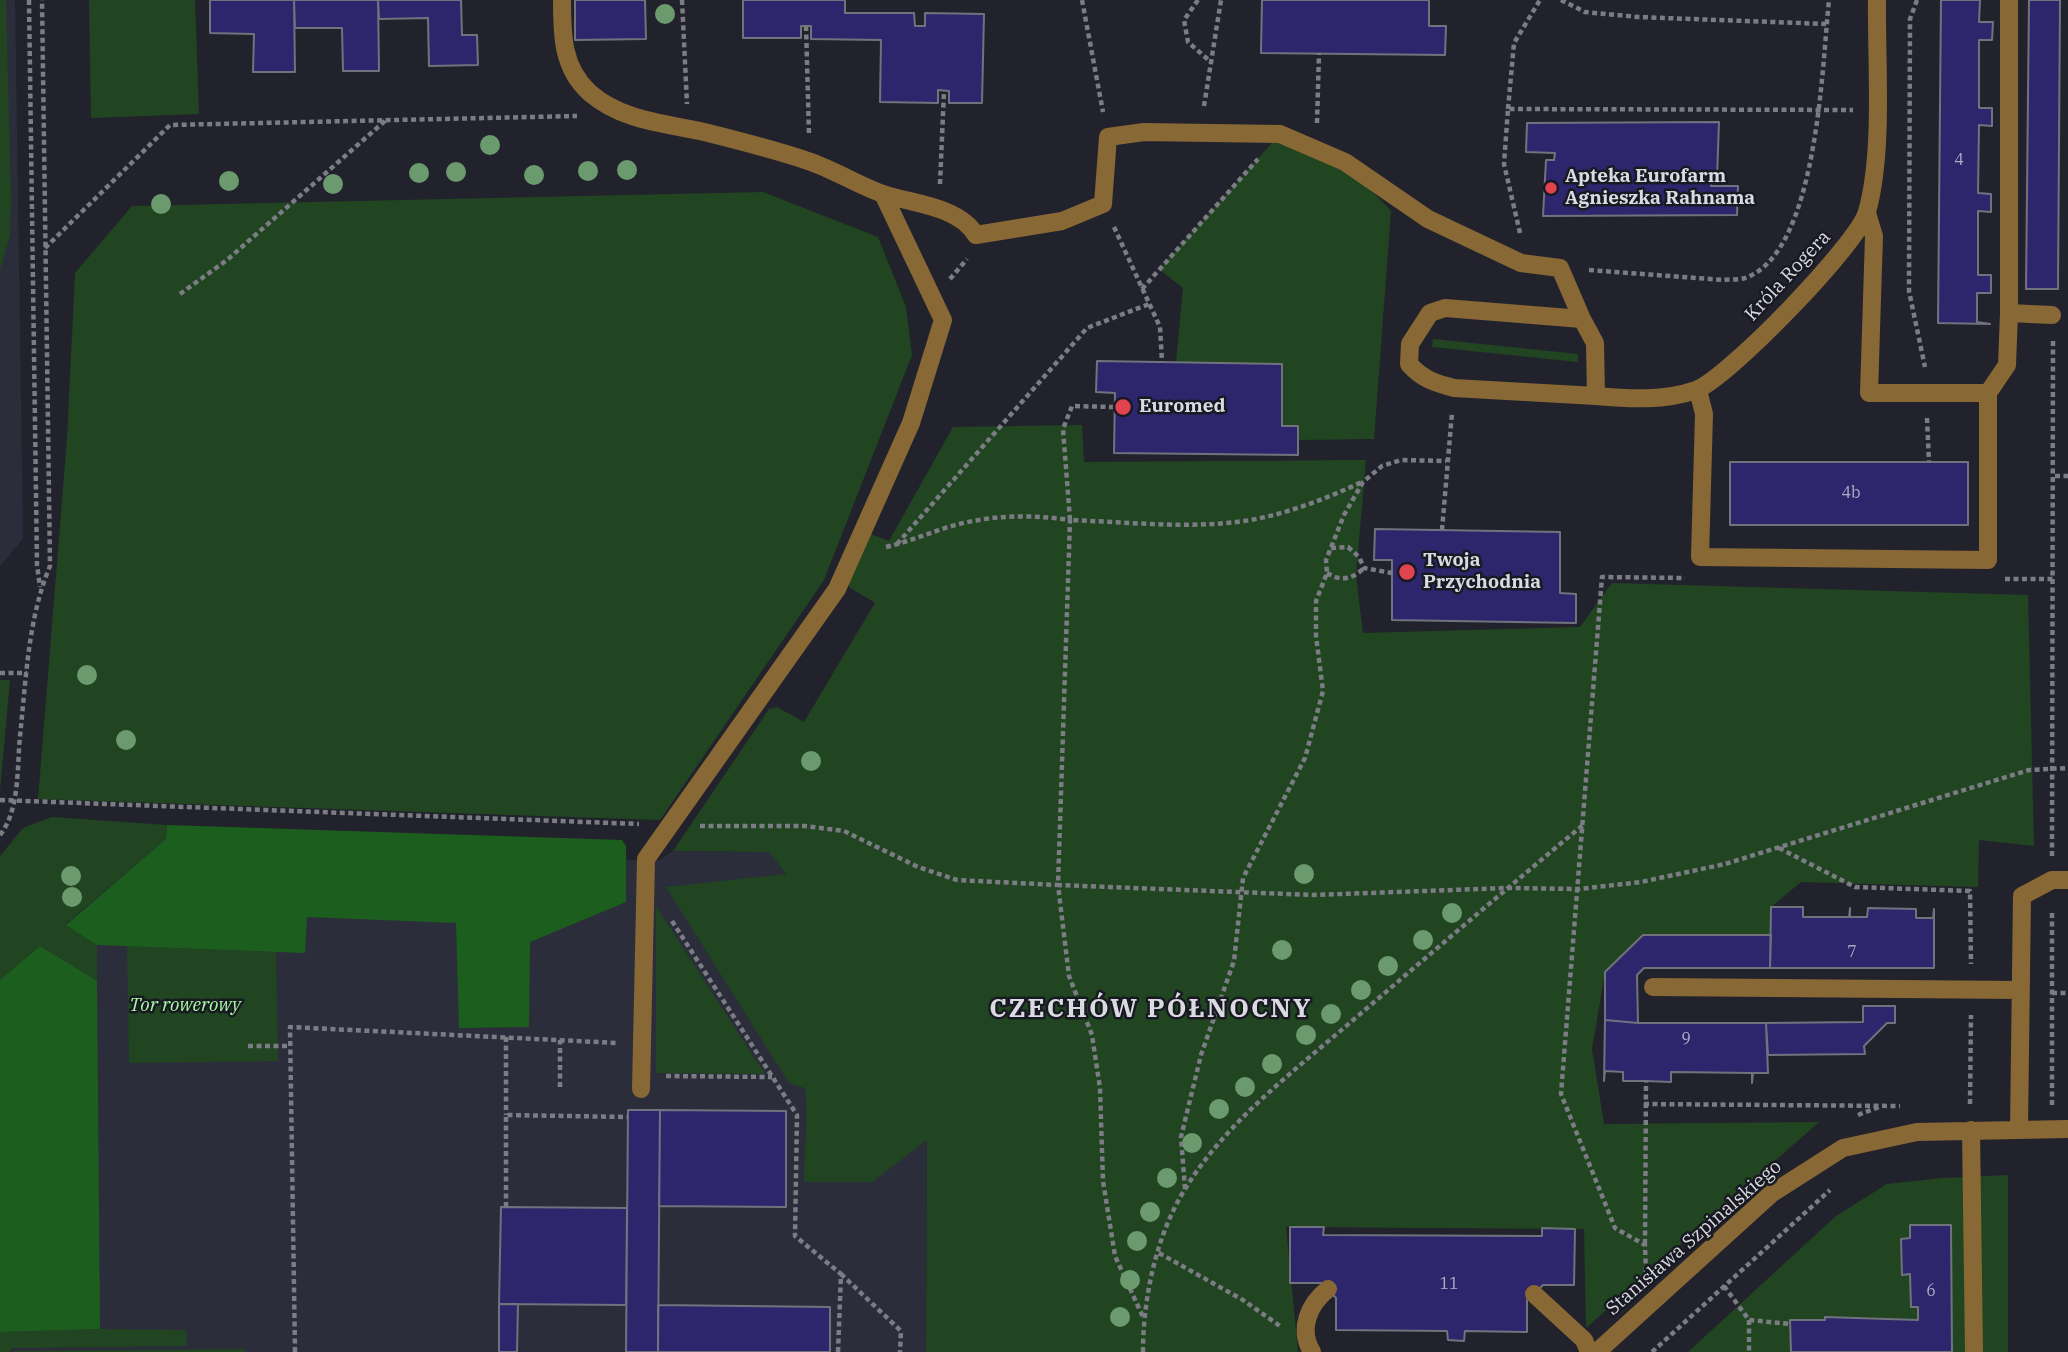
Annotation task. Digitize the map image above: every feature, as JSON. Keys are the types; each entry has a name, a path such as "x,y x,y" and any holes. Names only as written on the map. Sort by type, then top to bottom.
{"street":[{"path":"562,0 562,47 589,92 624,115 809,161 883,194 939,209 968,223 976,235 1062,221 1103,204 1108,136 1144,132 1280,134 1345,162 1428,219 1521,263 1560,268 1595,343 1605,397"},
{"name":"Króla Rogera","path":"1582,319 1445,308 1430,313 1410,344 1409,364 1419,375 1433,383 1454,387 1660,398 1698,390 1798,302 1846,247 1867,213 1876,108 1877,0"},
{"path":"1698,390 1704,414 1700,557 1988,559 1988,393 2007,365 2010,0"},
{"path":"641,1083 646,859 836,589 911,422 943,320 883,194"},
{"path":"1867,213 1874,236 1869,393 1926,390 1988,393"},
{"path":"2009,313 2052,315"},
{"path":"2019,1129 2022,896 2060,880"},
{"path":"1653,987 2020,990"},
{"name":"Stanisława Szpinalskiego","path":"1597,1352 1771,1194 1823,1158 1843,1148 1888,1136 1939,1130 2068,1129"},
{"path":"1971,1130 1974,1352"},
{"path":"1311,1349 1307,1322 1313,1301 1328,1289"},
{"path":"1534,1294 1584,1340 1589,1352"}],"path":[{"path":"29,0 37,551 41,588"},
{"path":"0,835 6,827 14,801 27,673 41,588 50,566 42,0"},
{"path":"682,0 689,129"},
{"path":"1082,0 1108,136"},
{"path":"1198,0 1184,20 1188,42 1212,63"},
{"path":"1200,133 1222,0"},
{"path":"1521,263 1522,243 1504,164 1514,43 1539,0"},
{"path":"1561,0 1585,12 1637,17 1826,24"},
{"path":"1560,268 1723,279 1745,278 1768,262 1789,235 1808,173 1818,111 1829,0"},
{"path":"1917,0 1910,19 1909,291 1925,364 1929,461"},
{"path":"806,26 809,161"},
{"path":"1316,149 1318,53"},
{"path":"939,209 944,90"},
{"path":"1508,109 1909,110"},
{"path":"44,248 170,125 624,115"},
{"path":"180,295 227,260 386,120"},
{"path":"1142,289 1280,134"},
{"path":"1103,204 1160,327 1162,362"},
{"path":"931,298 966,262 976,235"},
{"path":"897,544 1087,328 1149,304"},
{"path":"2052,315 2055,476 2052,768 2060,880 2052,993 2052,1108"},
{"path":"1443,530 1454,387"},
{"path":"1114,407 1072,406 1063,429 1070,520 1058,885 1069,976 1092,1035 1100,1088 1103,1181 1115,1256 1143,1317"},
{"path":"853,552 897,544 950,527 1030,514 1070,520 1206,524 1244,521 1305,505 1363,482 1382,467 1401,460 1447,461"},
{"path":"2055,476 2068,476"},
{"path":"1185,1189 1181,1137 1202,1055 1234,961 1240,891 1244,878 1305,758 1323,691 1316,636 1316,601 1327,573 1326,560 1363,482"},
{"path":"1331,548 1348,547 1359,557 1364,568"},
{"path":"1364,568 1392,573"},
{"path":"1327,573 1336,579 1347,578 1364,568"},
{"path":"1645,1245 1615,1228 1561,1094 1602,577 1698,578"},
{"path":"1999,579 2053,579"},
{"path":"0,673 27,673"},
{"path":"0,800 671,825 805,826 844,831 918,867 957,880 1313,895 1507,888 1579,889 1641,882 1725,863 2029,770 2068,768"},
{"path":"1143,1352 1143,1317 1167,1224 1185,1189 1218,1145 1272,1090 1583,824"},
{"path":"646,880 797,1115 795,1236 841,1274 901,1331 900,1352"},
{"path":"2052,993 2068,993"},
{"path":"295,1352 290,1027 641,1044"},
{"path":"506,1037 506,1207"},
{"path":"560,1087 561,1040"},
{"path":"248,1046 290,1046"},
{"path":"641,1083 772,1077"},
{"path":"1646,1081 1646,1272"},
{"path":"1644,1104 1904,1107"},
{"path":"506,1115 628,1116"},
{"path":"1652,1352 1838,1184"},
{"path":"1158,1253 1243,1300 1311,1349"},
{"path":"838,1352 841,1274"},
{"path":"1724,1286 1749,1320 1749,1352"},
{"path":"1749,1320 1790,1324"}],"shaded area":[{"path":"0,0 15,0 23,539 0,566"},
{"path":"166,839 614,851 629,860 660,860 673,851 769,852 786,874 927,1106 926,1352 0,1352 0,981"}],"green space":[{"path":"0,0 6,0 11,198 10,235 0,270"},
{"path":"89,0 195,0 199,114 91,118"},
{"path":"1280,134 1345,162 1391,211 1374,439 1298,440 1298,427 1282,426 1282,364 1176,362 1183,288 1159,269"},
{"path":"763,192 878,237 906,307 912,355 824,580 660,820 38,799 67,439 75,273 132,206"},
{"path":"1433,339 1578,354 1578,362 1432,347"},
{"path":"1082,425 1084,462 1366,460 1356,575 1363,633 1580,627 1612,583 2028,595 2034,846 1979,840 1978,887 1801,882 1771,907 1771,935 1644,935 1605,972 1592,1049 1604,1124 1819,1122 1586,1328 1584,1229 1286,1227 1298,1352 926,1352 927,1140 872,1182 804,1182 805,1088 789,1083 666,887 786,874 769,852 673,851 769,709 777,707 804,722 875,603 849,587 846,579 868,533 889,541 953,427"},
{"path":"0,680 10,680 0,790"},
{"path":"52,817 167,825 166,839 66,924 97,945 97,981 40,946 0,980 0,856 23,828"},
{"path":"167,825 622,840 626,846 626,902 530,942 529,1027 459,1028 456,923 307,917 305,953 97,945 66,925 166,839"},
{"path":"656,906 765,1074 656,1073"},
{"path":"40,946 97,981 100,1329 0,1332 0,980"},
{"name":"Tor rowerowy","path":"127,946 276,952 278,1061 129,1063"},
{"path":"2008,1175 2008,1352 1688,1352 1836,1216 1887,1184"},
{"path":"186,1330 187,1346 11,1348 11,1352 0,1352 0,1332"},
{"path":"245,1349 245,1352 13,1352 13,1351"}],"building":[{"path":"210,0 294,0 295,72 253,72 254,34 210,33"},
{"path":"294,0 378,0 379,71 343,71 342,28 295,28"},
{"path":"378,0 461,0 462,35 477,35 478,65 429,66 428,18 379,19"},
{"path":"575,0 645,0 646,39 575,40"},
{"path":"743,0 845,0 845,13 914,13 915,26 925,26 925,13 984,14 982,103 949,103 949,91 938,90 938,103 880,102 881,40 811,39 811,26 801,26 801,38 743,38"},
{"path":"1262,0 1429,0 1429,26 1446,26 1445,55 1261,53"},
{"path":"1941,0 1980,0 1979,22 1993,22 1992,40 1979,40 1979,108 1992,108 1992,126 1979,125 1978,193 1991,194 1991,212 1978,211 1978,275 1991,275 1991,293 1977,293 1977,322 1990,324 1938,323"},
{"path":"2029,0 2060,0 2058,289 2026,289"},
{"path":"1719,122 1717,178 1712,178 1711,186 1738,186 1737,215 1543,216 1546,160 1554,160 1555,153 1526,152 1527,123"},
{"path":"1097,361 1282,364 1282,426 1298,426 1298,455 1114,453 1115,393 1096,392"},
{"path":"1730,462 1968,462 1968,525 1730,525"},
{"path":"1375,529 1560,532 1560,593 1576,594 1576,623 1392,620 1392,560 1374,560"},
{"path":"1771,907 1803,907 1803,917 1849,917 1850,908 1850,917 1867,917 1868,908 1916,909 1916,918 1933,918 1934,909 1934,968 1770,968"},
{"path":"1643,935 1771,935 1770,968 1644,968 1637,975 1638,1023 1605,1020 1605,972"},
{"path":"1863,1006 1895,1006 1895,1023 1887,1023 1864,1046 1865,1054 1768,1055 1766,1023 1863,1022"},
{"path":"1605,1020 1638,1023 1766,1023 1768,1073 1753,1073 1752,1083 1752,1073 1671,1072 1671,1082 1623,1081 1623,1072 1605,1071 1604,1081"},
{"path":"628,1110 660,1110 658,1352 626,1352"},
{"path":"660,1110 786,1111 786,1207 659,1206"},
{"path":"501,1207 627,1208 626,1305 499,1304"},
{"path":"1910,1225 1951,1225 1952,1352 1791,1352 1790,1320 1825,1320 1825,1317 1918,1320 1918,1307 1911,1307 1910,1274 1902,1275 1901,1239 1910,1238"},
{"path":"1290,1227 1324,1227 1323,1235 1542,1236 1542,1228 1575,1229 1574,1285 1543,1285 1527,1300 1527,1332 1465,1331 1464,1341 1448,1340 1447,1331 1336,1330 1336,1298 1322,1283 1290,1283"},
{"path":"499,1304 518,1304 517,1352 499,1352"},
{"path":"658,1305 830,1307 830,1352 658,1352"}],"place":[{"name":"Apteka Eurofarm Agnieszka Rahnama","path":"1551,188"},
{"name":"Euromed","path":"1123,407"},
{"name":"Twoja Przychodnia","path":"1407,572"}],"district":[{"name":"CZECHÓW PÓŁNOCNY","path":"1151,1009"}]}
